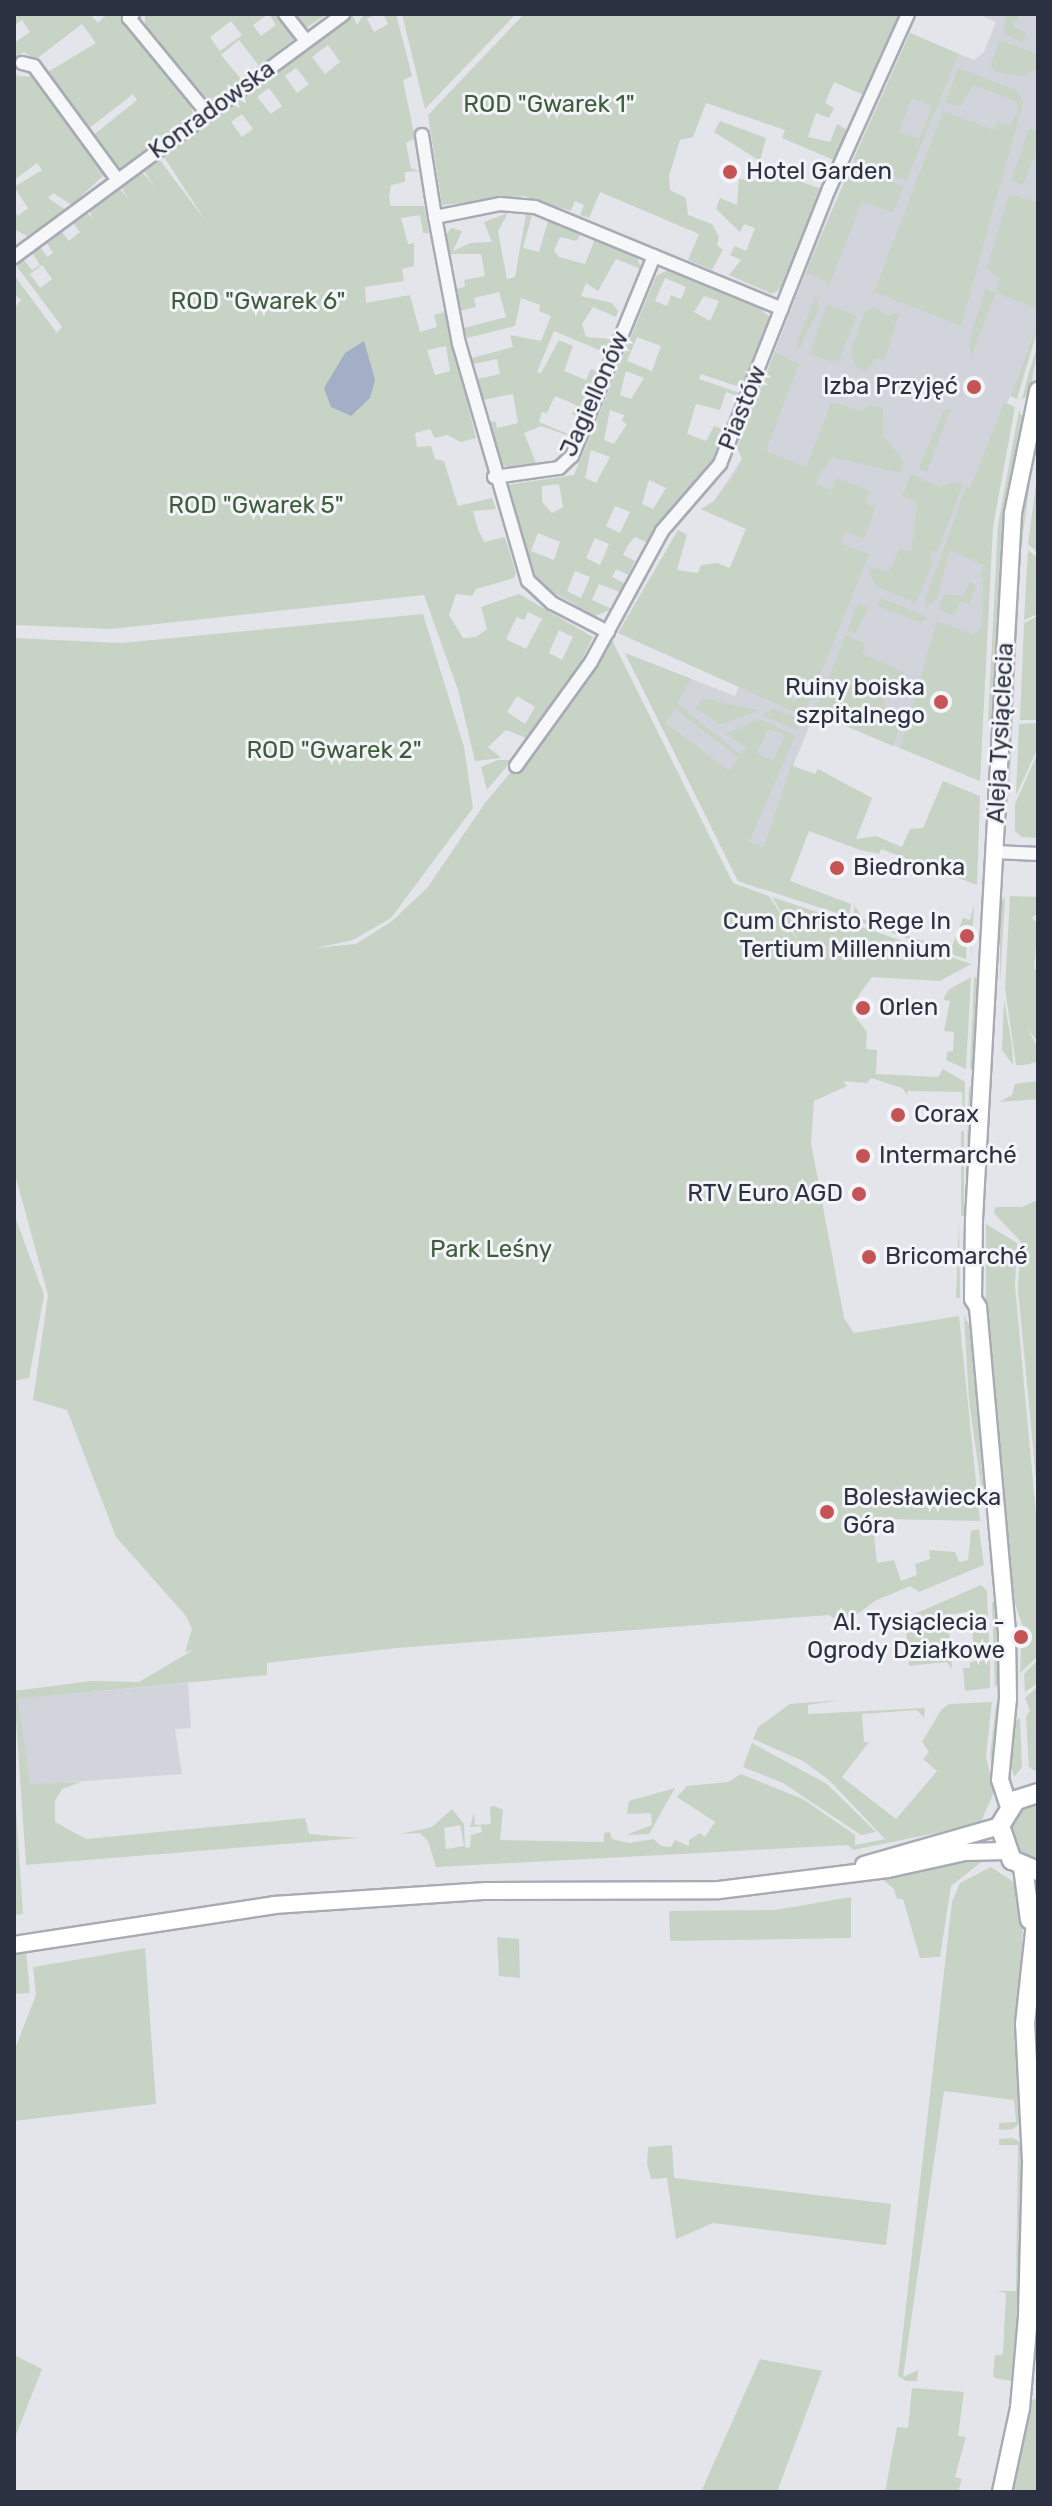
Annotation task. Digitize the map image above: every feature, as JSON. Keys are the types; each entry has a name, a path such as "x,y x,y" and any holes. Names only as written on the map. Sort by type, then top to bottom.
{"main road":[{"path":"1002,2492 1030,2393 1032,2210 1025,2024 1031,1938 1030,1869 1005,1851 1000,1826 1009,1807 1032,1794"},
{"path":"1031,1938 1038,1904"}],"street":[{"path":"133,14 129,18 207,113"},
{"path":"285,14 306,41"},
{"name":"Konradowska","path":"14,257 343,14"},
{"name":"Piastów","path":"516,766 608,632 662,531 720,464 842,158 908,14"},
{"path":"22,63 34,66 117,179"},
{"path":"422,135 454,321 494,477 528,581 552,603 608,632"},
{"path":"435,217 517,203 782,309"},
{"path":"14,238 25,247"},
{"name":"Jagiellonów","path":"494,477 559,468 572,456 654,256"},
{"name":"Aleja Tysiąclecia","path":"1009,1807 1002,1765 1008,1699 1007,1632 978,1307 973,1299 974,1219 1013,513 1038,391"},
{"path":"995,852 1032,854"},
{"path":"1002,1765 1032,1794"},
{"path":"849,1871 1000,1826"},
{"path":"14,1945 341,1899 487,1891 688,1892 849,1871 888,1869 965,1852 1005,1851"}],"shaded area":[{"path":"978,14 1038,14 1038,324 950,549 990,569 980,781 815,713 787,780 760,889 738,881 625,653 735,696 763,623 715,603 746,529 701,509 714,501 742,459 737,448 816,246 910,33 974,60 984,52 996,22"},
{"path":"188,1683 191,1728 175,1729 182,1774 30,1785 17,1699"}],"green space":[{"path":"14,14 90,14 98,23 107,14 121,14 190,102 193,114 121,168 112,164 91,137 137,100 133,94 87,130 46,73 96,43 82,24 35,60 24,52 14,60 14,43 30,32 22,20 14,26"},
{"path":"145,14 268,14 253,25 261,36 276,25 269,14 277,14 295,38 259,66 239,40 221,55 241,79 209,101 145,26","holes":["231,21 242,35 220,51 210,37"]},
{"path":"292,14 327,14 306,28"},
{"path":"352,14 357,25 364,14 376,14 367,19 374,32 388,24 383,14 396,14 412,76 403,80 415,138 406,143 411,168 419,171 405,172 405,182 391,185 389,198 391,206 424,206 429,233 423,233 420,215 401,218 408,244 414,243 414,266 402,269 404,281 365,287 366,303 410,295 420,332 437,327 434,315 445,312 476,438 461,442 447,435 435,438 430,429 415,433 417,447 431,446 435,459 444,461 458,506 492,498 496,509 473,511 478,529 484,542 505,537 516,573 514,578 476,589 472,596 456,594 449,615 463,638 476,637 487,629 481,607 519,594 593,637 564,696 529,739 506,730 488,747 501,758 475,761 458,690 424,595 111,629 14,625 14,309 21,300 14,294 14,275 57,333 62,327 15,264 23,259 32,270 40,265 31,251 39,245 47,257 53,253 45,240 60,229 69,241 80,232 71,220 85,210 93,220 88,208 117,186 130,200 120,186 140,170 155,187 141,167 156,155 205,220 162,154","holes":["328,45 340,62 325,74 312,57","296,68 309,84 297,93 285,76","269,88 282,106 271,114 257,97","242,114 253,129 242,137 231,122","42,265 52,279 40,288 30,274","446,346 450,371 435,375 427,350","528,612 542,619 526,649 506,639 517,617 524,620","559,630 573,637 562,660 549,653","517,696 535,707 525,724 507,712"]},
{"path":"402,14 516,14 425,109"},
{"name":"ROD \"Gwarek 1\"","path":"524,14 903,14 866,96 834,82 825,103 834,108 829,118 816,113 808,137 830,142 837,124 849,131 836,161 782,138 785,130 706,103 693,137 680,140 669,176 670,190 686,198 688,215 712,224 719,237 717,245 723,250 712,270 688,260 699,234 600,192 589,218 580,215 584,205 575,201 571,211 524,196 442,205 428,115"},
{"path":"1006,14 1020,14 1013,26 1026,33 1022,43 1003,33"},
{"path":"910,33 959,54 906,181 853,160","holes":["912,98 932,106 919,139 899,132"]},
{"path":"1000,40 1037,54 1036,69 1023,76 996,72 990,65"},
{"path":"958,68 1018,91 1023,103 961,326 874,292 943,111 994,130 998,121 1009,125 1018,112 1017,102 973,85 961,107 945,102"},
{"path":"14,70 18,76 39,77 105,174 72,205 53,193 48,198 66,210 27,236 14,229 14,211 18,216 28,208 14,187 42,170 37,163 14,180"},
{"path":"720,121 766,138 760,161 714,132"},
{"path":"1029,129 1038,131 1037,150 1023,185 1011,181"},
{"path":"851,166 904,186 893,213 862,201 827,291 827,282 806,273"},
{"path":"781,175 822,189 783,287 772,294 729,275 741,260 730,255 735,246 746,251 755,228 744,224 740,232 716,209 720,198 737,205 739,179 768,182"},
{"path":"1009,194 1038,202 1038,309 996,293 1000,279 987,268"},
{"path":"508,213 498,231 507,279 515,277 526,214 532,215 523,248 539,252 548,221 581,233 577,241 560,237 554,251 559,257 585,264 595,239 637,257 641,269 616,259 598,291 586,283 581,296 612,303 618,311 616,317 593,307 582,324 586,337 612,339 606,353 554,331 537,372 541,373 559,340 573,346 564,371 586,380 591,369 600,372 579,417 572,414 576,405 555,396 547,413 542,412 539,422 568,434 575,429 572,437 541,426 524,433 536,463 507,467 497,461 488,423 495,421 497,428 518,423 513,394 483,400 477,379 500,374 497,359 473,364 472,358 513,347 510,335 541,341 551,316 539,311 540,305 521,298 515,326 467,338 464,328 506,317 499,292 474,298 476,307 460,311 455,289 465,287 464,280 485,276 481,254 450,254 446,235 451,228 462,231 453,251 470,243 492,242 484,222"},
{"path":"668,270 758,307 771,318 745,389 701,374 699,379 740,393 739,397 726,392 720,410 696,404 687,434 706,441 714,426 731,432 713,469 708,467 646,542 635,537 628,545 623,555 635,561 628,575 616,569 612,577 624,583 620,592 599,584 592,600 612,609 595,616 542,586 532,572 507,485 574,475 656,276","holes":["665,278 686,287 681,299 671,295 667,306 655,301","704,296 719,301 710,321 694,312","637,337 661,346 652,371 627,361","626,371 644,378 631,399 620,395","610,410 624,415 622,421 627,424 614,444 604,440","591,450 610,457 596,483 585,478","649,480 666,488 653,509 642,504","559,484 563,507 552,513 542,502 542,486","615,506 630,512 620,533 606,526","538,533 560,542 554,560 531,551","595,538 609,544 600,565 586,558","575,571 590,577 581,598 567,591"]},
{"path":"985,289 996,293 971,357 969,343"},
{"path":"816,295 819,309 799,349 796,344"},
{"path":"828,304 857,316 839,360 833,362 809,354"},
{"path":"875,306 887,316 900,312 884,361 876,358 867,372 856,367 850,353 865,312"},
{"path":"1038,324 1038,328 1017,399 1010,396"},
{"path":"1038,345 1030,393 1022,400 1028,375"},
{"path":"775,352 799,364 766,451 806,467 831,402 863,411 869,404 883,409 884,436 904,462 900,473 832,457 817,479 817,484 832,490 837,478 870,491 865,503 876,507 864,539 846,532 840,543 869,554 804,716 618,633 678,530 687,535 677,570 698,573 701,565 717,563 730,568 746,529 701,509 714,501 737,471 742,458 737,448","holes":["798,675 807,678 796,702 789,698"]},
{"path":"1004,402 1015,407 993,527 980,781 900,748 937,621 973,634 982,628 983,579 979,576 984,566 950,550 937,599 926,607 925,600 966,487 970,488"},
{"path":"951,408 927,472 918,469 944,410"},
{"path":"1019,410 1023,419 1003,547 995,718 988,721 998,525"},
{"path":"1038,420 1021,550 1009,798 1006,774 1020,515"},
{"path":"1038,469 1038,553 1028,544"},
{"path":"911,474 940,487 953,482 963,485 938,550 931,552 932,564 916,603 877,587 869,573 870,567 889,571 900,548 911,552 917,503 902,496"},
{"path":"1028,550 1038,558 1038,614 1024,620"},
{"path":"970,582 976,585 969,605 961,601 953,616 938,609 944,594 962,596"},
{"path":"881,598 927,619 920,622 878,606"},
{"path":"857,604 869,607 855,634 847,631"},
{"name":"Park Leśny","path":"423,614 464,747 473,808 391,918 353,940 316,948 356,944 392,921 427,888 485,803 537,741 608,632 733,883 769,896 807,955 772,897 971,964 940,981 872,977 858,996 857,1019 867,1032 866,1049 877,1050 876,1074 938,1077 943,1069 965,1082 964,1128 962,1092 908,1091 907,1095 902,1088 871,1078 867,1083 843,1081 847,1086 814,1101 811,1143 844,1318 854,1333 959,1316 980,1521 886,1519 873,1526 877,1563 894,1560 901,1581 917,1575 915,1564 930,1559 929,1550 955,1552 959,1562 968,1560 971,1531 979,1529 984,1565 919,1592 910,1586 875,1601 843,1625 829,1615 397,1648 267,1663 267,1675 18,1699 30,1784 81,1782 62,1789 55,1801 55,1822 86,1839 305,1818 309,1834 359,1838 26,1865 14,1691 91,1681 139,1682 193,1650 185,1652 192,1629 186,1616 116,1537 67,1410 33,1400 48,1295 14,1171 14,638 121,643"},
{"path":"1038,616 1038,720 1020,720 1024,623"},
{"path":"845,635 865,644 863,654 904,672 898,694 888,690 883,705 904,714 893,746 815,713"},
{"path":"625,653 692,679 677,703 741,755 746,748 726,734 758,719 796,735 749,842 764,847 793,759 793,766 815,774 818,769 872,798 856,839 876,836 902,847 910,829 923,828 943,781 980,796 977,885 881,849 879,854 860,850 809,831 790,881 851,904 849,917 738,881","holes":["675,709 739,758 729,771 665,722","768,729 785,735 773,761 757,753"]},
{"path":"703,698 759,710 720,725 695,708"},
{"path":"773,709 801,720 797,730 761,715"},
{"path":"1038,723 1038,748 1016,795 1019,724"},
{"path":"1038,752 1038,838 1022,837 1015,831 1015,804"},
{"path":"498,760 512,760 487,790 481,767"},
{"path":"1005,896 1000,984 1000,904"},
{"path":"1010,896 1038,897 1038,913 1032,918 1038,924 1034,969 1038,970 1038,1042 1027,1028 1038,1048 1038,1062 1023,1065 1016,1065 1005,988"},
{"path":"974,904 971,959 971,938 967,935 966,959 852,919 855,906 863,919 950,951 963,918 970,920"},
{"path":"971,977 966,1069 946,1060 947,1052 953,1051 954,1032 944,1031 950,1001 943,1000 948,990"},
{"path":"974,977 980,979 975,1068 970,1070"},
{"path":"1004,1000 1012,1045 1013,1065 1002,1050"},
{"path":"1038,1081 1038,1099 999,1102 1012,1095 1015,1084"},
{"path":"969,1086 975,1091 967,1216 965,1212"},
{"path":"961,1131 964,1131 964,1216 961,1216"},
{"path":"1038,1200 1038,1500 1018,1289 1021,1242 994,1213 995,1207 1022,1207"},
{"path":"14,1214 44,1295 29,1378 14,1381"},
{"path":"959,1220 960,1298 956,1298"},
{"path":"986,1224 1017,1243 1015,1286 1038,1536 1038,1656 1020,1673 1022,1624 1012,1595 986,1326"},
{"path":"964,1316 972,1330 985,1514 969,1401"},
{"path":"981,1585 987,1591 988,1623 971,1624 968,1612 948,1615 952,1669 947,1662 909,1666 905,1618"},
{"path":"992,1602 998,1602 1002,1677 995,1688"},
{"path":"988,1626 990,1657 974,1658 972,1627"},
{"path":"990,1659 990,1688 965,1691 963,1668 970,1668 970,1662"},
{"path":"1038,1660 1038,1683 1025,1692 1024,1674"},
{"path":"1038,1686 1038,1771 1035,1771 1029,1767 1026,1717 1030,1710 1025,1698"},
{"path":"841,1700 808,1705 808,1714 925,1708 924,1718 917,1710 862,1714 864,1742 869,1742 842,1777 896,1819 937,1771 923,1759 929,1752 922,1742 941,1710 949,1704 992,1702 986,1756 994,1792 980,1824 853,1850 848,1845 436,1867 428,1841 420,1833 400,1834 432,1827 452,1809 464,1824 465,1847 470,1848 471,1835 482,1832 481,1826 470,1827 474,1813 475,1825 491,1824 490,1807 494,1806 503,1810 500,1840 604,1842 604,1833 610,1832 612,1839 629,1843 654,1839 661,1846 671,1847 675,1840 689,1846 689,1840 700,1833 705,1837 715,1822 677,1797 687,1786 728,1782 741,1774 803,1799 855,1835 855,1845 885,1839 829,1780 803,1761 753,1739 758,1727 790,1704","holes":["460,1825 464,1846 446,1849 444,1828"]},
{"path":"996,1703 1001,1712 997,1788 990,1756"},
{"path":"1020,1718 1022,1767 1014,1777 1008,1752 1013,1721"},
{"path":"752,1743 827,1784 876,1832 861,1835 783,1783 743,1767"},
{"path":"14,1778 23,1914 14,1915"},
{"path":"675,1788 649,1834 626,1835 652,1825 651,1813 627,1814 629,1801"},
{"path":"1038,1798 1038,1864 1011,1849 1009,1817"},
{"path":"954,1858 985,1859 951,1886 940,1957 920,1958 903,1899 897,1899 894,1889 876,1874"},
{"path":"991,1867 1024,1889 1019,2027 1023,2120 1013,2129 999,2130 999,2123 1016,2122 1014,2100 944,2091 903,2377 918,2370 917,2381 906,2381 898,2376 952,1902 960,1883"},
{"path":"851,1897 851,1938 670,1941 669,1911 775,1910"},
{"path":"497,1937 519,1939 520,1978 499,1976"},
{"path":"145,1948 156,2104 14,2121 14,2051 36,1995 33,1967"},
{"path":"26,1950 30,1993 14,1994 14,1952"},
{"path":"1013,2138 1024,2144 1024,2262 1012,2381 994,2378 993,2374 995,2355 1003,2355 1006,2293 997,2291 1016,2291 1018,2145 999,2145 999,2139"},
{"path":"672,2145 674,2178 891,2204 886,2245 713,2223 676,2239 667,2178 651,2179 647,2164 648,2147"},
{"path":"14,2355 42,2369 14,2440"},
{"path":"760,2359 822,2371 777,2492 701,2492"},
{"path":"912,2388 964,2392 958,2436 966,2437 955,2477 962,2479 958,2492 885,2492 897,2427 908,2428"},
{"path":"1038,2399 1038,2492 1012,2492 1031,2400"}],"water":[{"path":"364,341 375,380 370,398 351,416 331,407 324,388 345,353"}],"place":[{"name":"Hotel Garden","path":"730,172"},
{"name":"Izba Przyjęć","path":"974,387"},
{"name":"Ruiny boiska szpitalnego","path":"941,702"},
{"name":"Biedronka","path":"837,868"},
{"name":"Cum Christo Rege In Tertium Millennium","path":"967,936"},
{"name":"Orlen","path":"863,1008"},
{"name":"Corax","path":"898,1115"},
{"name":"Intermarché","path":"863,1156"},
{"name":"RTV Euro AGD","path":"859,1194"},
{"name":"Bricomarché","path":"869,1257"},
{"name":"Bolesławiecka Góra","path":"827,1512"},
{"name":"Al. Tysiąclecia - Ogrody Działkowe","path":"1021,1637"}],"park label":[{"name":"ROD \"Gwarek 6\"","path":"258,302"},
{"name":"ROD \"Gwarek 5\"","path":"256,506"},
{"name":"ROD \"Gwarek 2\"","path":"334,751"}]}
